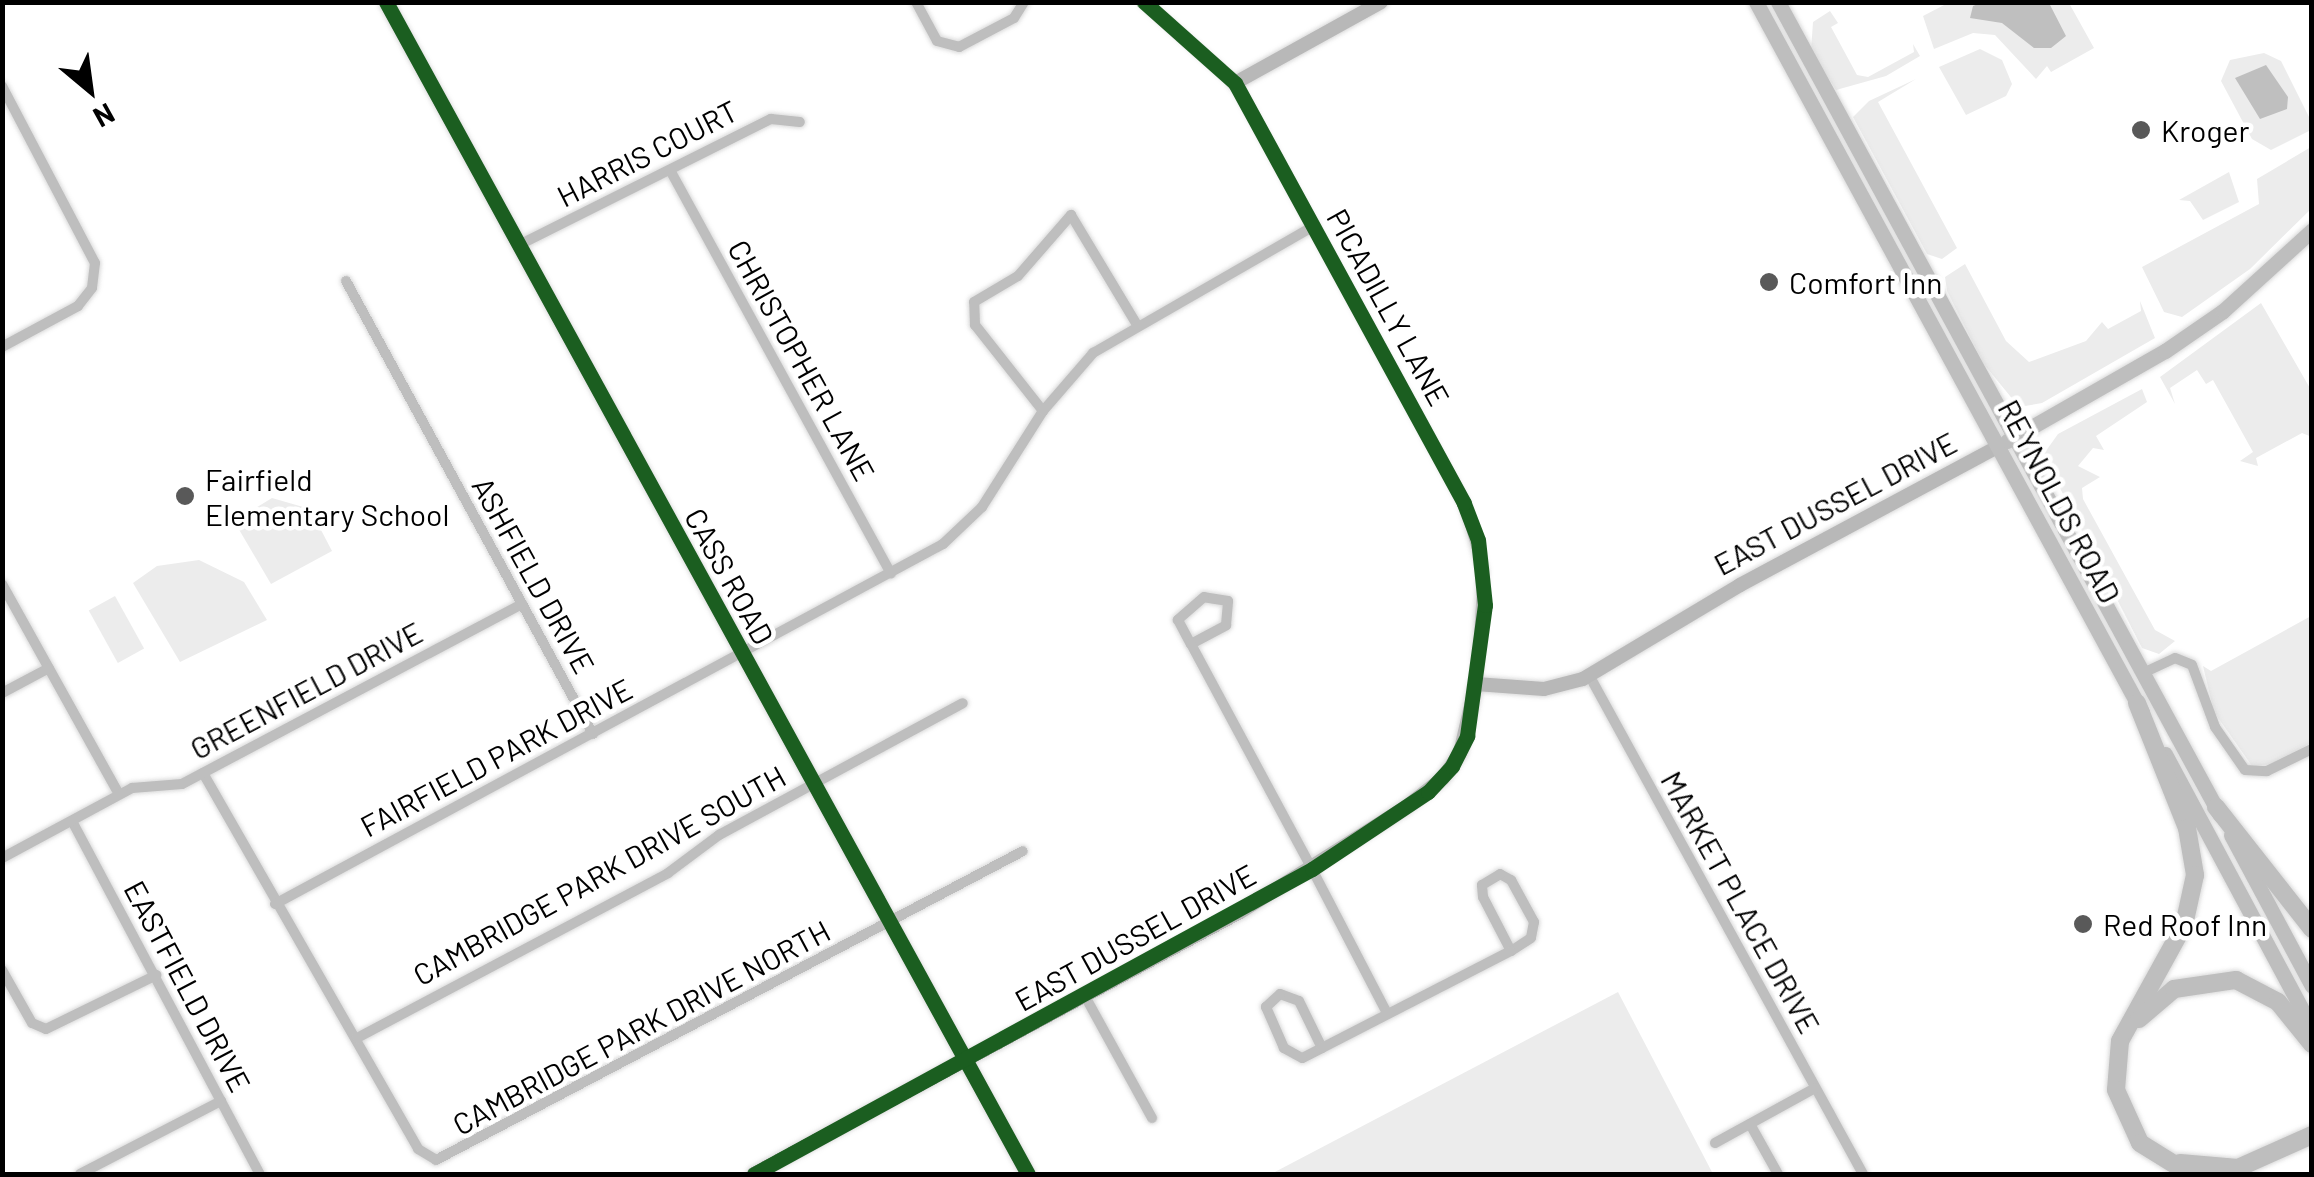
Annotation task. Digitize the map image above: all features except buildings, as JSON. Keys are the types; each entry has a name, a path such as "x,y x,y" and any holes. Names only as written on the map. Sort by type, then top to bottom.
{"highway":[{"path":"2138,703 2187,828 2196,875 2184,925 2120,1041 2116,1090 2140,1144 2190,1174"},
{"path":"2216,807 2312,929"},
{"path":"2312,1044 2259,989 2209,980 2174,990 2151,1006 2130,1036 2123,1074 2139,1130 2180,1163 2238,1168 2312,1134"},
{"path":"2244,1174 2312,1142"}],"main road":[{"name":"REYNOLDS ROAD","path":"1756,2 2312,1028"},
{"name":"REYNOLDS ROAD","path":"1778,2 2312,986"},
{"path":"1999,446 2157,356 2223,311 2312,230"}],"street":[{"name":"CASS ROAD","path":"386,2 1028,1174"},
{"path":"916,2 937,41 959,46 1014,18 1024,2"},
{"name":"PICADILLY LANE","path":"1144,2 1234,83 1473,524 1484,600 1476,684"},
{"path":"1234,83 1381,2"},
{"path":"2,86 92,251 93,285 78,306 2,347"},
{"name":"HARRIS COURT","path":"519,245 771,119 800,122"},
{"name":"CHRISTOPHER LANE","path":"670,170 890,574"},
{"path":"1043,410 972,316 974,302 1018,276 1071,214 1136,324"},
{"name":"FAIRFIELD PARK DRIVE","path":"275,904 742,656 943,544 982,507 1043,410 1080,364 1136,324 1314,226"},
{"name":"ASHFIELD DRIVE","path":"346,281 593,734"},
{"name":"EAST DUSSEL DRIVE","path":"754,1174 1086,998 1312,868 1443,778 1468,736 1476,684 1544,689 1590,675 1740,584 1999,446"},
{"path":"2,584 119,794"},
{"path":"1190,644 1226,625 1228,602 1216,595 1185,610 1178,620 1190,644 1312,868 1388,1014"},
{"name":"GREENFIELD DRIVE","path":"2,858 119,794 140,786 182,784 522,604"},
{"path":"2142,672 2175,658 2192,664 2215,727 2245,770 2267,771 2312,749"},
{"path":"2,693 49,668"},
{"name":"MARKET PLACE DRIVE","path":"1590,675 1863,1174"},
{"name":"CAMBRIDGE PARK DRIVE SOUTH","path":"357,1038 668,873 719,835 962,703"},
{"path":"203,773 275,904 357,1038"},
{"name":"EASTFIELD DRIVE","path":"72,822 260,1174"},
{"name":"CAMBRIDGE PARK DRIVE NORTH","path":"357,1038 418,1149 436,1160 452,1156 1024,850"},
{"path":"1322,1048 1292,994 1270,998 1268,1016 1292,1057 1322,1048 1510,951 1531,938 1534,922 1512,880 1500,874 1482,885 1482,897 1510,951"},
{"path":"2,970 32,1022 46,1029 156,975"},
{"path":"1086,998 1152,1118"},
{"path":"1715,1142 1815,1088"},
{"path":"80,1174 220,1101"},
{"path":"1750,1124 1778,1174"}],"shaded area":[{"path":"1983,2 2049,3 2066,36 2051,48 2034,48 2002,23 1970,18 1973,6"},
{"path":"1948,3 2069,3 2094,48 2051,72 2047,66 2036,79 1995,35 1973,33 1934,49 1923,16"},
{"path":"1830,11 1838,23 1831,27 1857,75 1868,77 1914,52 1913,44 1920,56 1886,76 1836,90 1811,51 1813,22"},
{"path":"1980,49 2002,60 2012,84 2006,96 1966,115 1939,67"},
{"path":"2264,53 2281,61 2311,121 2309,131 2271,150 2252,139 2221,81 2230,60"},
{"path":"2266,65 2288,97 2287,109 2260,119 2235,78"},
{"path":"1916,79 1878,102 1957,248 1942,259 1927,254 1853,117 1869,101"},
{"path":"2311,147 2311,209 2250,269 2182,317 2164,312 2142,267 2259,204 2257,179"},
{"path":"2229,172 2239,202 2203,220 2190,201 2179,200"},
{"path":"1965,264 2006,341 2029,362 2086,341 2102,322 2108,329 2141,311 2140,301 2155,338 2042,403 2019,407 1983,363 1947,291 1945,277"},
{"path":"2261,303 2311,390 2312,437 2302,433 2256,458 2258,466 2240,461 2253,452 2213,380 2206,384 2197,370 2170,388 2175,404 2160,377"},
{"path":"2142,389 2147,402 2096,436 2104,450 2093,448 2078,466 2100,477 2082,488 2083,499 2155,630 2175,641 2159,654 2142,648 2043,455 2058,434"},
{"path":"272,498 310,509 332,551 271,584 234,521"},
{"path":"199,560 244,582 267,620 180,662 133,583 157,566"},
{"path":"115,596 144,648 118,663 89,611"},
{"path":"2311,616 2311,743 2273,764 2252,766 2214,712 2203,666 2211,671"},
{"path":"1618,992 1713,1174 1271,1174"}],"cycle path":[{"path":"386,2 1028,1174"},
{"path":"754,1174 1312,869 1428,792 1452,766 1467,736 1485,605 1478,540 1464,503 1235,83 1144,2"}],"place":[{"name":"Kroger","path":"2141,130"},
{"name":"Comfort Inn","path":"1769,282"},
{"name":"Fairfield Elementary School","path":"185,496"},
{"name":"Red Roof Inn","path":"2083,924"}]}
